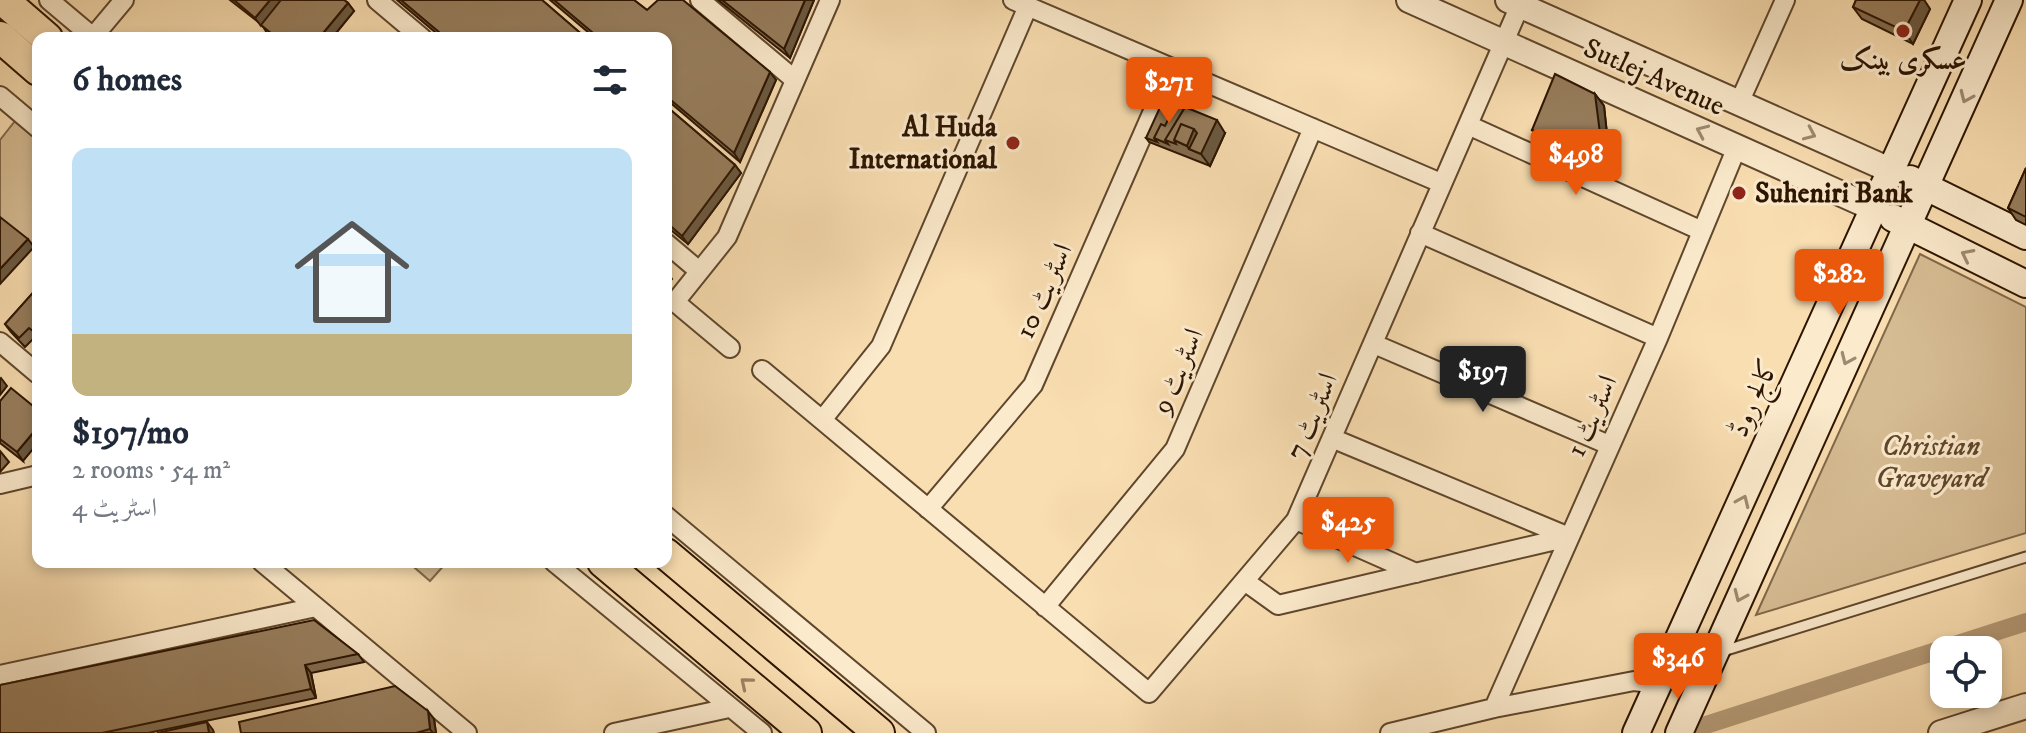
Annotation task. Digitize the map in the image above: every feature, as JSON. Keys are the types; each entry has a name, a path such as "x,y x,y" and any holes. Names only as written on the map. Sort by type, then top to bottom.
{"main road":[{"path":"3,0 40,32"},
{"name":"کالج روڈ","path":"1636,733 1652,682 1676,649 1968,0"},
{"path":"1679,733 2009,0"},
{"path":"0,10 32,38"},
{"path":"0,37 32,65"},
{"path":"0,51 32,78"},
{"path":"1892,171 2026,236"},
{"path":"1875,209 2026,284"},
{"path":"672,559 879,733"},
{"path":"610,568 806,733"}],"street":[{"path":"49,0 87,32"},
{"path":"99,32 124,0"},
{"path":"377,0 415,32"},
{"path":"700,0 795,80"},
{"path":"730,348 675,302 727,237 830,0"},
{"name":"Sutlej Avenue","path":"1409,0 1875,209"},
{"path":"1739,103 1785,0"},
{"path":"822,420 881,346 1021,3 1171,70 1441,183"},
{"name":"Sutlej Avenue","path":"1514,3 1892,171"},
{"name":"اسٹریٹ 7","path":"1045,607 1149,693 1296,520 1334,439 1441,183 1504,42 1514,3"},
{"name":"اسٹریٹ 10","path":"928,509 1033,385 1171,70"},
{"path":"0,96 32,123"},
{"path":"1468,125 1702,231"},
{"name":"اسٹریٹ 9","path":"1045,607 1175,449 1313,128"},
{"name":"اسٹریٹ 1","path":"1494,708 1658,338 1737,147"},
{"path":"1420,233 1658,338"},
{"path":"672,248 699,271"},
{"path":"0,342 32,369"},
{"path":"1374,344 1609,445"},
{"path":"762,370 1045,607"},
{"path":"1334,439 1569,537"},
{"path":"0,484 32,476"},
{"path":"1296,520 1416,573"},
{"path":"672,521 926,733"},
{"path":"1246,582 1278,605 1569,537"},
{"path":"269,568 467,733"},
{"path":"561,568 762,733"},
{"path":"0,675 316,607"},
{"path":"1390,733 1494,708 1652,682"},
{"path":"1941,733 2026,706"},
{"path":"614,733 729,708"}],"lane":[{"path":"1713,654 2026,557"}],"green space":[{"path":"15,121 32,135 32,244 0,222 0,140"},
{"name":"Christian Graveyard","path":"1920,254 2026,307 2026,533 1756,615"},
{"path":"415,568 442,568 430,581"}],"building":[{"path":"234,0 270,0 255,18"},
{"path":"281,0 344,0 348,3 324,32 270,32 261,25"},
{"path":"401,0 542,0 579,32 439,32"},
{"path":"554,0 634,0 647,10 658,0 683,0 770,72 734,153 672,101 672,32 592,32"},
{"path":"722,0 805,0 784,49"},
{"path":"1856,0 1920,0 1904,31 1853,7"},
{"path":"1555,74 1595,94 1601,141 1593,158 1532,130"},
{"path":"1162,103 1174,107 1165,126 1161,124 1154,138 1157,142 1146,138"},
{"path":"1175,105 1184,109 1165,140 1168,144 1154,138 1161,124 1165,126"},
{"path":"1185,107 1217,120 1201,154 1189,149 1197,133 1194,129 1181,124 1174,140 1176,144 1165,140"},
{"path":"672,111 735,165 682,236 672,227"},
{"path":"1181,124 1194,129 1187,146 1174,140"},
{"path":"2026,168 2026,217 2008,208"},
{"path":"0,217 28,239 0,269"},
{"path":"32,294 32,330 29,328 19,338 5,324"},
{"path":"11,388 32,405 32,434 17,452 0,439 0,401"},
{"path":"314,620 358,654 305,665 311,689 102,733 0,733 0,685"},
{"path":"395,686 428,711 430,729 416,733 241,733 239,722"},
{"path":"207,722 209,733 157,733"}],"waterway":[{"path":"1681,733 2026,622"}],"place":[{"name":"عسکری بینک","path":"1903,31"},
{"name":"Al Huda International","path":"1013,143"},
{"name":"Suheniri Bank","path":"1739,193"}]}
